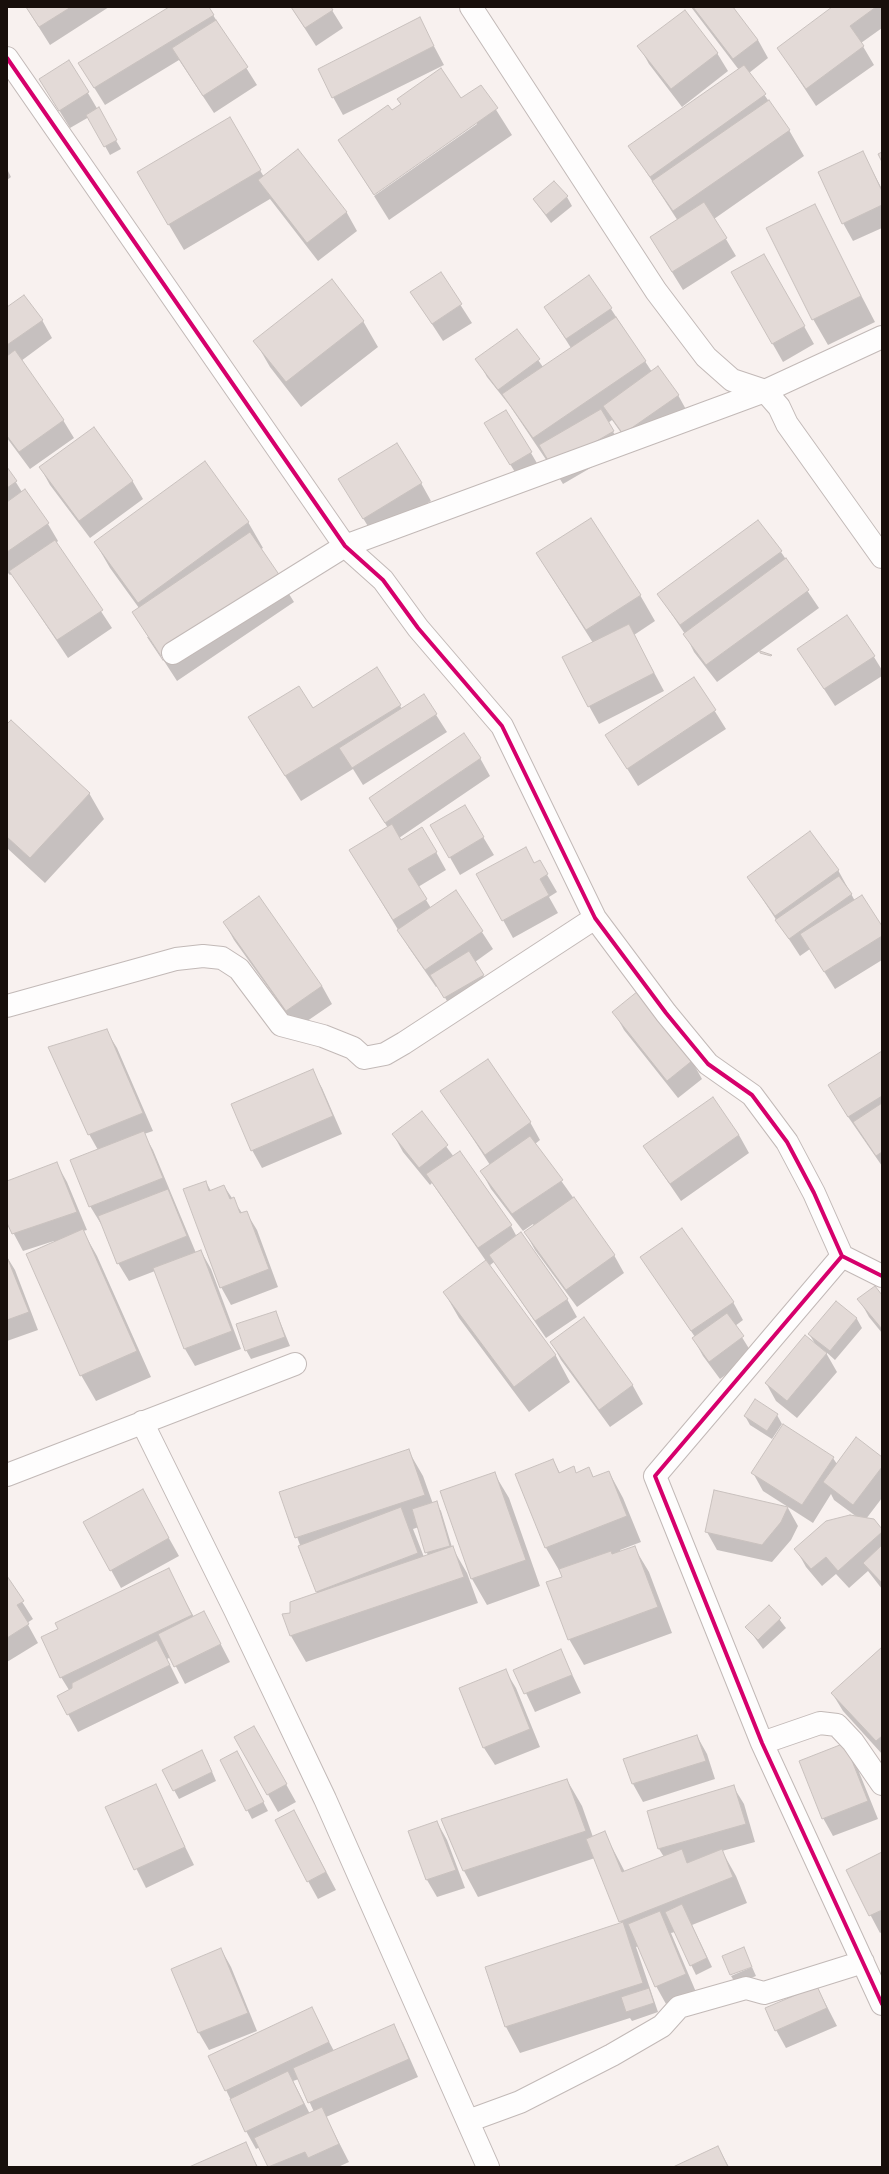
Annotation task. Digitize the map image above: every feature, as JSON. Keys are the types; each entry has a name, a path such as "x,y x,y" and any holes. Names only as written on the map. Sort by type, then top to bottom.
{"street":[{"path":"471,7 656,291 706,357 732,380 765,391 779,407 787,424 882,558"},
{"path":"7,58 345,546 383,580 418,628 502,726 595,918 666,1013 708,1064 752,1095 787,1142 814,1193 842,1256 882,1276"},
{"path":"173,653 345,546 765,391 882,337"},
{"path":"7,1006 176,959 203,956 222,958 240,969 281,1025 323,1036 347,1045 353,1048 364,1058 385,1054 404,1043 595,918"},
{"path":"842,1256 655,1476 762,1743 882,2004"},
{"path":"7,1475 294,1364"},
{"path":"142,1422 235,1610 325,1799 488,2167"},
{"path":"762,1743 820,1723 837,1725 853,1742 882,1784"},
{"path":"468,2121 520,2102 612,2055 662,2026 679,2007 746,1988 764,1993 863,1962"}],"building":[{"path":"26,7 71,7 39,27"},
{"path":"169,7 209,7 214,15 94,88 78,63"},
{"path":"291,7 331,7 333,10 305,28"},
{"path":"693,7 733,7 758,40 733,59"},
{"path":"832,7 876,7 850,26 864,46 806,89 777,48"},
{"path":"685,10 718,53 671,89 637,46"},
{"path":"420,17 434,46 332,98 318,69"},
{"path":"216,20 248,67 203,96 172,48"},
{"path":"69,60 89,92 59,111 39,79"},
{"path":"744,65 766,94 650,177 628,146"},
{"path":"441,68 461,98 481,85 498,108 374,195 338,140 388,105 392,110 401,104 397,99"},
{"path":"769,100 790,130 673,211 652,181"},
{"path":"99,107 117,140 104,147 86,115"},
{"path":"230,117 261,170 168,225 137,172"},
{"path":"298,149 347,212 307,243 258,180"},
{"path":"863,151 882,191 882,205 842,224 818,172"},
{"path":"882,152 882,162 878,154"},
{"path":"554,181 568,196 546,215 533,199"},
{"path":"704,202 727,238 672,272 650,237"},
{"path":"815,204 861,296 812,320 766,228"},
{"path":"764,254 805,326 772,344 731,272"},
{"path":"441,272 462,304 432,324 410,292"},
{"path":"589,275 612,308 566,339 544,307"},
{"path":"332,279 364,321 286,382 253,341"},
{"path":"24,295 43,320 7,345 7,307"},
{"path":"616,317 646,361 533,438 502,394"},
{"path":"517,329 540,359 498,390 475,359"},
{"path":"15,350 64,420 19,452 7,436 7,356"},
{"path":"658,366 679,395 623,434 603,406"},
{"path":"601,409 614,431 552,467 539,445"},
{"path":"506,410 532,452 510,465 484,423"},
{"path":"94,427 133,481 79,521 39,467"},
{"path":"397,443 422,483 363,519 338,479"},
{"path":"205,461 249,522 138,603 94,542"},
{"path":"7,467 17,481 7,488"},
{"path":"25,489 49,523 7,552 7,502"},
{"path":"591,518 641,595 586,630 536,553"},
{"path":"758,520 782,551 680,625 657,594"},
{"path":"250,532 280,576 161,656 132,612"},
{"path":"55,540 103,610 57,640 9,571"},
{"path":"786,558 809,590 706,665 683,634"},
{"path":"847,615 875,656 824,689 797,649"},
{"path":"629,624 654,673 588,707 562,657"},
{"path":"760,651 772,655 760,653"},
{"path":"377,667 401,705 285,776 248,717 299,686 313,708"},
{"path":"694,677 716,710 627,769 605,735"},
{"path":"424,694 437,714 352,768 339,748"},
{"path":"11,720 90,793 30,858 7,837 7,724"},
{"path":"464,733 481,758 385,823 369,798"},
{"path":"465,805 484,837 449,858 430,825"},
{"path":"392,824 401,840 422,827 437,852 408,869 427,899 393,920 349,850"},
{"path":"810,831 839,870 775,916 747,877"},
{"path":"526,847 534,863 540,860 548,874 540,879 549,895 502,921 476,874"},
{"path":"839,876 852,894 789,939 775,920"},
{"path":"456,890 483,931 425,970 397,930"},
{"path":"862,895 882,926 882,936 824,972 800,934"},
{"path":"259,896 322,986 286,1011 223,922"},
{"path":"469,951 484,975 444,998 430,975"},
{"path":"638,991 693,1060 667,1081 612,1012"},
{"path":"107,1029 143,1113 88,1135 48,1047"},
{"path":"882,1051 882,1096 848,1117 828,1085"},
{"path":"488,1059 531,1122 485,1155 440,1091"},
{"path":"313,1069 333,1116 251,1151 231,1104"},
{"path":"713,1097 739,1135 670,1184 643,1146"},
{"path":"882,1103 882,1152 876,1156 853,1122"},
{"path":"422,1111 448,1145 419,1168 392,1134"},
{"path":"144,1131 163,1178 89,1207 70,1160"},
{"path":"530,1136 563,1180 512,1214 480,1171"},
{"path":"460,1151 512,1225 478,1248 426,1174"},
{"path":"57,1162 77,1212 12,1234 7,1223 7,1181"},
{"path":"206,1181 209,1191 224,1185 230,1199 234,1197 240,1213 247,1211 269,1269 220,1288 183,1189"},
{"path":"168,1189 187,1236 117,1264 98,1216"},
{"path":"574,1197 615,1255 566,1290 524,1232"},
{"path":"682,1228 734,1302 691,1331 640,1257"},
{"path":"83,1229 137,1351 80,1376 26,1254"},
{"path":"521,1232 568,1299 535,1321 489,1255"},
{"path":"201,1250 232,1331 184,1349 153,1268"},
{"path":"7,1257 29,1312 7,1320"},
{"path":"486,1260 556,1355 514,1387 443,1292"},
{"path":"875,1286 882,1295 882,1329 857,1299"},
{"path":"836,1301 857,1318 830,1351 808,1334"},
{"path":"276,1311 285,1337 245,1351 236,1324"},
{"path":"727,1313 744,1336 709,1362 692,1338"},
{"path":"584,1317 633,1385 599,1410 550,1342"},
{"path":"805,1335 827,1353 787,1401 765,1383"},
{"path":"755,1399 778,1414 767,1431 744,1416"},
{"path":"783,1424 834,1457 802,1505 751,1473"},
{"path":"856,1437 882,1457 882,1467 853,1505 823,1482"},
{"path":"409,1449 425,1495 295,1538 279,1492"},
{"path":"553,1459 559,1473 574,1466 576,1473 589,1467 593,1477 609,1471 627,1516 545,1548 515,1474"},
{"path":"495,1472 526,1560 471,1579 440,1491"},
{"path":"143,1489 169,1538 110,1571 83,1522"},
{"path":"714,1490 788,1507 781,1522 762,1545 705,1532"},
{"path":"437,1501 450,1546 425,1553 412,1509"},
{"path":"401,1507 418,1553 316,1592 298,1546"},
{"path":"850,1515 874,1519 882,1529 882,1532 838,1571 826,1557 811,1569 794,1549 826,1521"},
{"path":"882,1545 882,1583 863,1563"},
{"path":"453,1546 464,1577 290,1636 282,1614 290,1613 290,1602"},
{"path":"635,1546 658,1607 568,1640 546,1582 562,1577 559,1569 611,1551 612,1554"},
{"path":"169,1568 192,1615 60,1678 41,1637 58,1629 55,1623"},
{"path":"7,1576 24,1601 17,1605 29,1624 7,1638"},
{"path":"769,1605 781,1618 758,1640 745,1627"},
{"path":"204,1611 221,1644 174,1667 158,1634"},
{"path":"157,1640 170,1665 67,1715 57,1696 72,1688 72,1683"},
{"path":"882,1647 882,1736 876,1741 831,1693"},
{"path":"561,1649 572,1675 524,1694 513,1670"},
{"path":"506,1669 530,1729 483,1748 459,1688"},
{"path":"254,1726 287,1784 267,1795 234,1737"},
{"path":"697,1735 706,1761 632,1784 623,1759"},
{"path":"845,1743 868,1801 822,1819 799,1761"},
{"path":"202,1750 212,1772 173,1791 162,1770"},
{"path":"237,1751 264,1802 246,1811 220,1760"},
{"path":"567,1779 586,1831 463,1871 441,1819"},
{"path":"156,1784 185,1847 134,1870 105,1807"},
{"path":"734,1785 746,1824 658,1849 647,1811"},
{"path":"294,1810 326,1872 307,1882 275,1820"},
{"path":"437,1821 456,1870 426,1880 408,1831"},
{"path":"605,1831 622,1872 682,1849 687,1863 722,1849 733,1877 619,1922 586,1839"},
{"path":"882,1852 882,1910 869,1916 846,1870"},
{"path":"682,1904 707,1958 690,1966 665,1912"},
{"path":"660,1911 686,1974 655,1987 628,1924"},
{"path":"623,1922 643,1983 505,2027 485,1967"},
{"path":"744,1947 752,1967 730,1975 722,1956"},
{"path":"221,1948 248,2013 198,2033 171,1969"},
{"path":"817,1986 827,2008 775,2031 765,2008"},
{"path":"649,1988 654,2003 626,2012 621,1997"},
{"path":"312,2007 329,2042 225,2091 208,2056"},
{"path":"394,2024 409,2059 308,2103 293,2068"},
{"path":"288,2071 304,2104 245,2132 230,2099"},
{"path":"322,2107 339,2144 308,2158 305,2152 268,2167 254,2138"},
{"path":"246,2142 257,2167 189,2167"},
{"path":"718,2146 728,2167 673,2167"}],"cycle path":[{"path":"7,58 345,546 383,580 418,628 502,726 595,918 666,1013 708,1064 752,1095 787,1142 814,1193 842,1256 882,1276"},
{"path":"842,1256 655,1476 762,1743 882,2004"}]}
